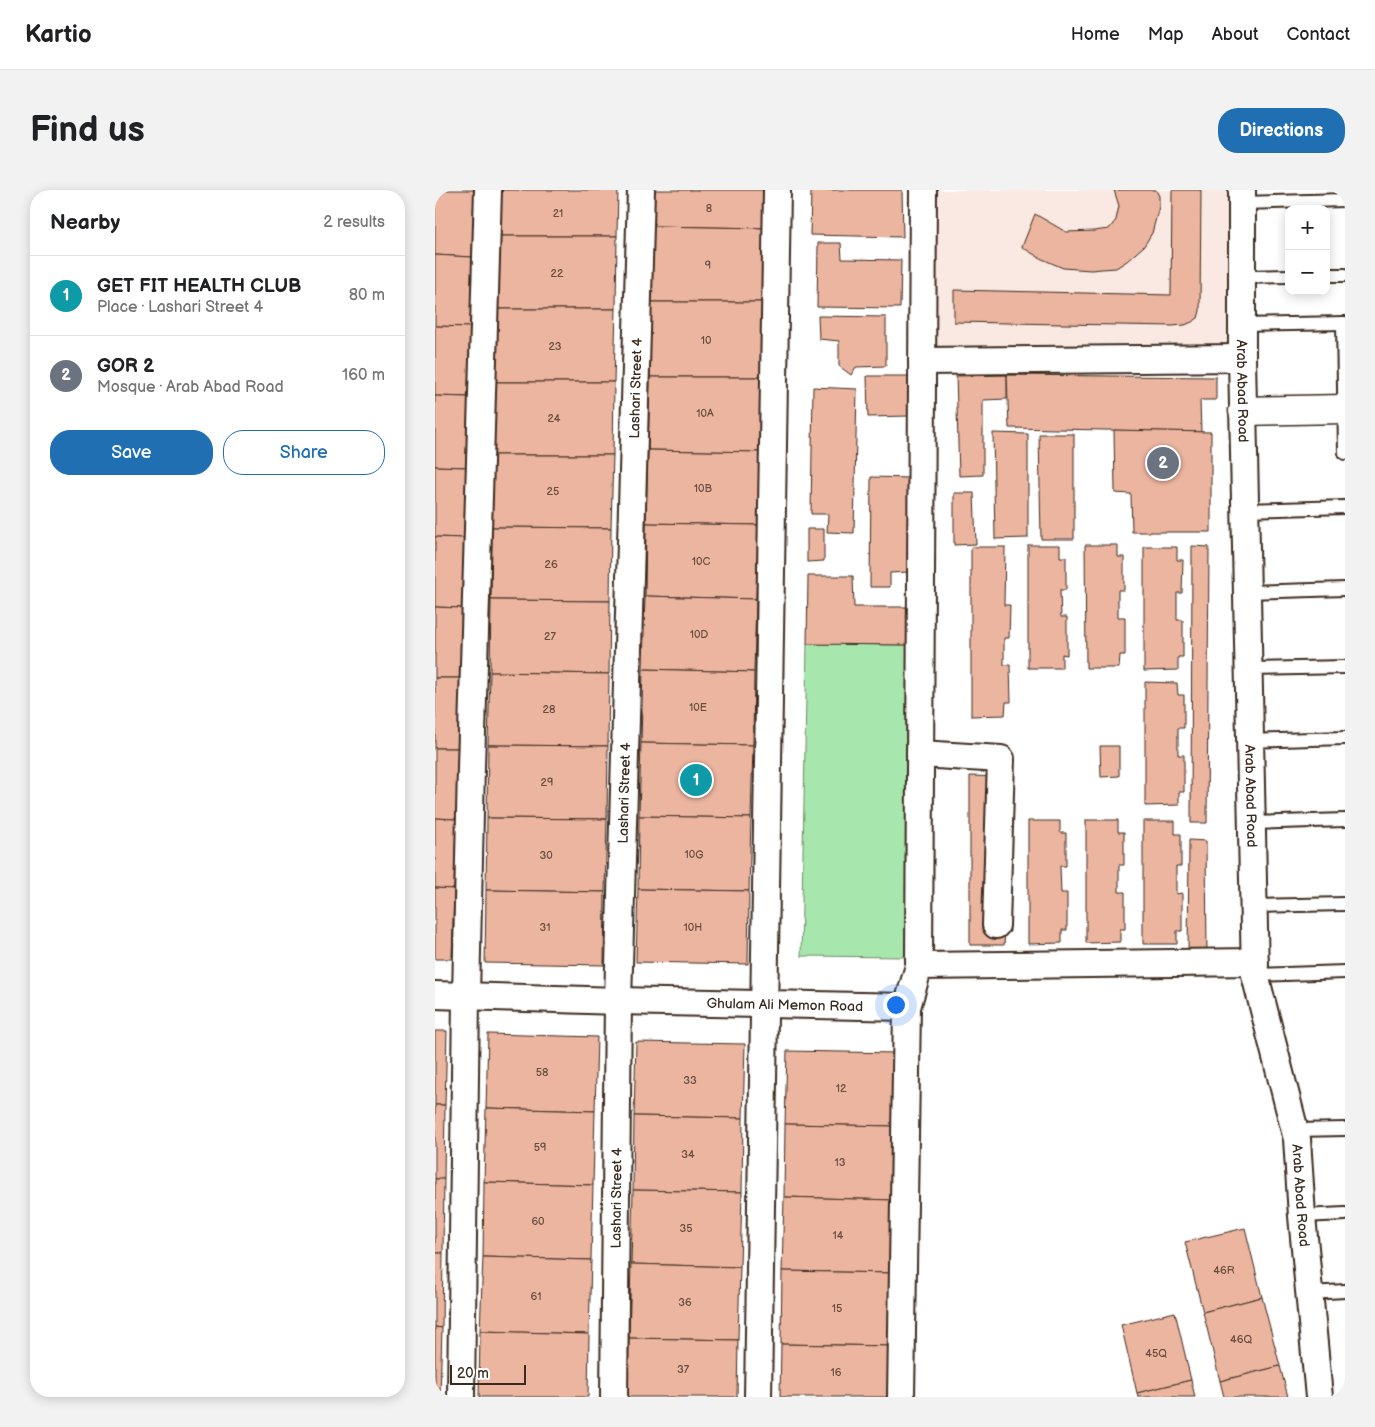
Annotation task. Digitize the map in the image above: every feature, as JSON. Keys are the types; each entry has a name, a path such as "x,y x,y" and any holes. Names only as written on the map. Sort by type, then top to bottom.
{"street":[{"path":"461,1397 471,767 489,190"},
{"name":"Lashari Street 4","path":"614,1397 619,1001 641,190"},
{"path":"758,1397 777,190"},
{"path":"901,1397 907,1007 919,966 923,190"},
{"name":"Arab Abad Road","path":"1242,197 1242,358 1255,969 1297,1138 1302,1216 1319,1397"},
{"path":"922,361 1242,358"},
{"path":"1243,411 1345,409"},
{"path":"920,754 1001,760 996,925"},
{"path":"919,966 1255,969"},
{"name":"Ghulam Ali Memon Road","path":"435,995 907,1007"}],"lane":[{"path":"1242,197 1343,197"},
{"path":"1330,275 1345,275"},
{"path":"1242,277 1285,276"},
{"path":"1242,324 1344,323 1345,453"},
{"path":"1245,510 1345,507"},
{"path":"1247,592 1345,589"},
{"path":"1248,669 1345,667"},
{"path":"1250,741 1345,738"},
{"path":"1252,824 1345,820"},
{"path":"1254,906 1345,904"},
{"path":"1255,969 1345,972"},
{"path":"1295,1130 1345,1129"},
{"path":"1302,1216 1345,1214"},
{"path":"1309,1293 1345,1291"}],"shaded area":[{"path":"923,190 1242,190 1242,358 922,361"}],"green space":[{"path":"807,644 907,645 905,957 801,956"}],"building":[{"path":"435,190 474,190 472,257 435,255"},
{"path":"499,190 618,190 617,236 498,236"},
{"path":"654,190 765,190 764,228 653,226"},
{"path":"811,190 902,190 903,237 810,235"},
{"path":"1114,190 1156,190 1159,196 1159,207 1152,233 1144,246 1116,268 1091,270 1063,268 1040,258 1022,247 1035,214 1066,232 1109,229 1116,220 1119,206"},
{"path":"1172,190 1201,190 1200,311 1198,318 1192,322 1185,325 1172,326 954,322 954,290 1171,295"},
{"path":"653,226 764,228 762,302 651,302"},
{"path":"498,236 617,236 616,309 497,309"},
{"path":"818,243 841,243 842,259 901,260 900,308 817,307"},
{"path":"435,255 472,257 470,327 435,326"},
{"path":"651,302 762,302 761,377 650,377"},
{"path":"497,309 616,309 614,382 495,382"},
{"path":"818,316 886,317 886,366 856,367 851,375 839,366 839,341 819,339"},
{"path":"435,326 470,327 468,397 435,396"},
{"path":"1007,375 1007,399 983,400 983,475 959,476 956,376"},
{"path":"1007,375 1216,377 1216,400 1200,400 1201,432 1009,428"},
{"path":"867,376 911,376 909,416 868,417"},
{"path":"650,377 761,377 759,452 648,450"},
{"path":"495,382 614,382 613,455 494,455"},
{"path":"813,387 857,389 854,533 827,532 828,514 811,514"},
{"path":"435,396 468,397 466,467 435,466"},
{"path":"1114,430 1211,432 1211,532 1132,532 1131,494 1115,493"},
{"path":"993,433 1028,434 1028,538 995,539"},
{"path":"1039,434 1074,434 1074,539 1041,539"},
{"path":"648,450 759,452 758,525 646,523"},
{"path":"494,455 613,455 611,528 492,527"},
{"path":"435,466 466,467 464,538 435,537"},
{"path":"871,477 910,478 909,572 890,573 890,587 870,587"},
{"path":"954,493 974,493 976,544 954,545"},
{"path":"646,523 758,525 756,599 645,596"},
{"path":"492,527 611,528 610,601 491,600"},
{"path":"807,529 824,529 824,561 807,562"},
{"path":"435,537 464,538 462,608 435,607"},
{"path":"1028,545 1060,545 1060,557 1066,557 1066,590 1060,590 1061,617 1067,617 1067,655 1062,654 1062,668 1028,668"},
{"path":"1085,545 1118,545 1118,557 1124,557 1124,590 1118,590 1118,617 1125,617 1125,655 1120,655 1119,668 1086,668"},
{"path":"1192,546 1209,547 1207,823 1191,823"},
{"path":"971,547 1005,547 1004,605 1010,605 1009,638 1004,638 1004,665 1010,665 1011,702 1006,702 1005,715 971,716"},
{"path":"1144,547 1177,547 1177,560 1183,560 1182,593 1177,593 1177,620 1183,620 1183,657 1178,657 1178,670 1144,671"},
{"path":"808,576 853,576 854,607 908,607 907,645 807,644"},
{"path":"645,596 756,599 754,672 643,669"},
{"path":"491,600 610,601 609,674 490,672"},
{"path":"435,607 462,608 460,678 435,678"},
{"path":"643,669 754,672 753,745 641,743"},
{"path":"490,672 609,674 608,746 488,745"},
{"path":"435,678 460,678 458,748 435,748"},
{"path":"1145,682 1177,683 1178,695 1184,695 1184,728 1178,728 1178,755 1184,755 1184,792 1179,792 1179,805 1145,806"},
{"path":"641,743 753,745 751,818 639,816"},
{"path":"488,745 608,746 607,819 487,818"},
{"path":"1100,746 1119,746 1119,776 1101,777"},
{"path":"435,748 458,748 456,819 435,818"},
{"path":"970,776 1004,777 1010,932 1005,932 1004,945 970,945"},
{"path":"639,816 751,818 749,891 638,889"},
{"path":"435,818 456,819 454,889 435,888"},
{"path":"487,818 607,819 605,892 486,890"},
{"path":"1086,820 1118,820 1118,832 1124,832 1124,865 1119,865 1119,892 1125,892 1125,929 1120,929 1120,942 1086,943"},
{"path":"1028,821 1060,821 1060,833 1066,833 1066,866 1060,866 1061,893 1067,893 1067,930 1062,930 1062,943 1028,944"},
{"path":"1143,821 1175,821 1175,834 1181,834 1181,866 1176,866 1176,894 1182,893 1182,931 1177,931 1177,944 1143,944"},
{"path":"1189,840 1206,841 1207,956 1188,956"},
{"path":"435,888 454,889 452,959 435,959"},
{"path":"638,889 749,891 748,964 636,962"},
{"path":"486,890 605,892 604,965 485,963"},
{"path":"435,1031 447,1031 445,1105 435,1105"},
{"path":"488,1034 597,1037 595,1111 486,1108"},
{"path":"636,1042 745,1044 743,1118 634,1116"},
{"path":"787,1051 897,1053 895,1126 785,1124"},
{"path":"435,1105 445,1105 444,1179 435,1179"},
{"path":"486,1108 595,1111 593,1185 484,1182"},
{"path":"634,1116 743,1118 742,1192 633,1190"},
{"path":"785,1124 895,1126 894,1200 784,1197"},
{"path":"435,1179 444,1179 443,1253 435,1253"},
{"path":"484,1182 593,1185 591,1260 483,1257"},
{"path":"633,1190 742,1192 740,1267 631,1264"},
{"path":"784,1197 894,1200 893,1273 782,1271"},
{"path":"1245,1228 1262,1297 1203,1312 1185,1242"},
{"path":"435,1253 443,1253 442,1328 435,1327"},
{"path":"483,1257 591,1260 589,1334 480,1331"},
{"path":"631,1264 740,1267 738,1340 629,1338"},
{"path":"782,1271 893,1273 892,1346 781,1344"},
{"path":"1262,1297 1280,1366 1220,1381 1203,1312"},
{"path":"1175,1312 1191,1380 1137,1393 1121,1325"},
{"path":"435,1327 442,1328 440,1397 435,1397"},
{"path":"480,1331 589,1334 588,1397 479,1397"},
{"path":"629,1338 738,1340 737,1397 628,1397"},
{"path":"781,1344 892,1346 891,1397 780,1397"},
{"path":"1280,1366 1288,1397 1224,1397 1220,1381"},
{"path":"1191,1380 1195,1397 1138,1397 1137,1393"}],"place":[{"name":"GOR 2","path":"1163,463"},
{"name":"GET FIT HEALTH CLUB","path":"696,780"}]}
